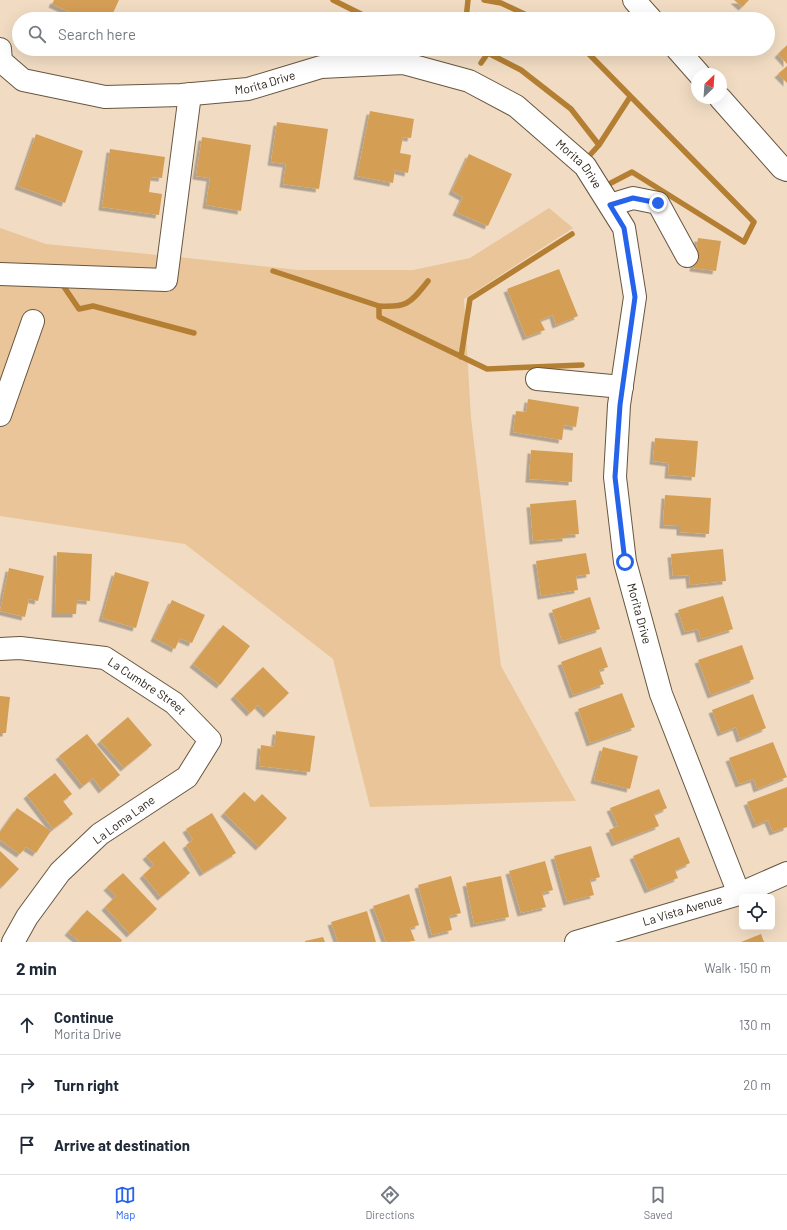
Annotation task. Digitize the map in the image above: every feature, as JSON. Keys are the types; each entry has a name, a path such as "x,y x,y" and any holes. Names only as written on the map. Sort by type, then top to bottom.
{"street":[{"path":"634,0 645,12"},
{"name":"Morita Drive","path":"1,55 23,80 105,97 190,94 248,89 321,67 403,63 469,81 516,106 585,166 624,228 635,297 622,387 615,477 625,562 661,694 739,894"},
{"path":"683,56 694,68"},
{"path":"0,274 166,280 190,94"},
{"path":"725,104 782,168 787,170"},
{"path":"610,205 633,198 658,203 687,256"},
{"path":"0,415 32,321"},
{"path":"537,379 622,387"},
{"name":"La Cumbre Street","path":"0,649 20,648 105,658 174,704 210,740"},
{"name":"La Loma Lane","path":"12,942 27,917 60,872 100,834 188,777 210,740"},
{"name":"La Vista Avenue","path":"576,942 739,894 787,873"}],"shaded area":[{"path":"549,208 573,228 464,299 471,418 501,666 576,801 370,807 333,659 185,544 0,516 0,228 46,244 298,270 413,270 470,258"}],"building":[{"path":"54,0 119,0 113,12 70,12 52,4"},
{"path":"734,0 749,0 742,7"},
{"path":"787,45 787,64 778,54"},
{"path":"787,66 787,83 778,74"},
{"path":"370,111 414,119 411,138 403,137 400,153 411,155 408,173 395,170 393,183 357,176"},
{"path":"277,122 328,129 319,189 283,184 286,164 271,162"},
{"path":"36,134 83,151 65,203 18,186"},
{"path":"202,137 251,145 241,211 206,205 210,178 196,176"},
{"path":"110,149 165,157 162,178 151,177 149,192 162,194 159,215 102,207"},
{"path":"469,154 512,174 488,226 456,212 463,197 452,191"},
{"path":"698,238 721,241 716,271 693,268"},
{"path":"559,269 578,316 556,325 553,315 540,320 545,330 526,337 507,289"},
{"path":"528,399 579,407 576,427 564,425 562,440 513,432 516,411 526,412"},
{"path":"655,438 698,441 695,477 668,475 669,463 653,461"},
{"path":"531,450 573,453 572,482 529,479"},
{"path":"665,495 711,498 709,534 680,532 680,526 663,525"},
{"path":"576,500 579,534 566,535 566,538 533,541 530,504"},
{"path":"723,549 726,581 690,585 689,575 673,576 671,554"},
{"path":"57,552 92,554 90,601 77,600 76,614 55,614"},
{"path":"586,553 590,574 576,576 578,590 541,596 536,561"},
{"path":"9,568 44,576 38,601 29,599 25,617 0,611"},
{"path":"115,572 149,582 136,628 102,618"},
{"path":"723,596 733,629 701,639 698,629 685,632 678,610"},
{"path":"590,597 600,629 562,641 552,610"},
{"path":"172,600 205,615 192,643 180,638 175,649 154,638"},
{"path":"223,625 250,646 220,685 193,664"},
{"path":"742,645 754,679 711,695 698,660"},
{"path":"601,647 608,667 599,670 604,684 573,695 561,662"},
{"path":"263,667 289,693 267,714 258,705 250,713 234,696"},
{"path":"622,693 635,727 590,743 578,709"},
{"path":"753,694 766,728 740,739 736,727 721,733 712,710"},
{"path":"0,696 10,697 6,733 0,733"},
{"path":"128,717 152,745 124,768 100,741"},
{"path":"276,731 315,736 310,772 259,766 261,745 274,747"},
{"path":"87,734 120,775 102,790 93,778 83,786 59,756"},
{"path":"773,742 787,777 757,789 754,779 739,784 729,758"},
{"path":"603,747 638,756 630,789 594,780"},
{"path":"55,773 72,794 63,801 73,814 53,829 27,795"},
{"path":"787,787 787,827 773,832 768,820 756,825 747,802"},
{"path":"659,789 667,808 654,814 659,826 615,843 609,830 618,826 610,808"},
{"path":"244,792 255,802 262,794 287,818 259,847 224,813"},
{"path":"17,808 51,831 36,853 26,847 20,854 0,840 0,832"},
{"path":"212,813 236,853 203,873 186,845 193,840 186,829"},
{"path":"679,837 690,863 675,870 678,878 648,890 633,856"},
{"path":"164,841 190,873 161,897 143,875 154,865 146,856"},
{"path":"591,846 600,877 590,880 594,895 567,902 554,856"},
{"path":"0,851 19,869 2,887 0,885"},
{"path":"545,861 553,890 542,893 546,907 521,913 509,871"},
{"path":"123,873 157,909 130,934 105,907 116,896 107,887"},
{"path":"451,876 461,913 449,916 452,930 432,935 418,885"},
{"path":"501,876 509,917 474,924 466,883"},
{"path":"409,894 419,925 410,928 415,941 386,942 373,906"},
{"path":"87,910 122,940 121,942 78,942 79,941 68,932"},
{"path":"367,911 376,942 338,942 331,922"},
{"path":"761,934 764,942 741,942"},
{"path":"323,937 325,942 305,942 305,941"}],"waterway":[{"path":"333,0 357,12"},
{"path":"467,12 468,0"},
{"path":"484,0 501,3 520,12"},
{"path":"481,63 486,56"},
{"path":"494,56 521,70 571,109 599,145"},
{"path":"591,56 754,222 744,242 632,172 609,184"},
{"path":"590,155 599,145 630,97"},
{"path":"461,357 470,299 572,234"},
{"path":"273,271 379,306 379,317 487,369 582,365"},
{"path":"60,281 79,309 93,306 194,333"},
{"path":"379,306 403,305 413,299 428,281"}],"route":[{"path":"625,562 615,477 620,405 635,297 624,228 610,205 633,198 658,203"}]}
